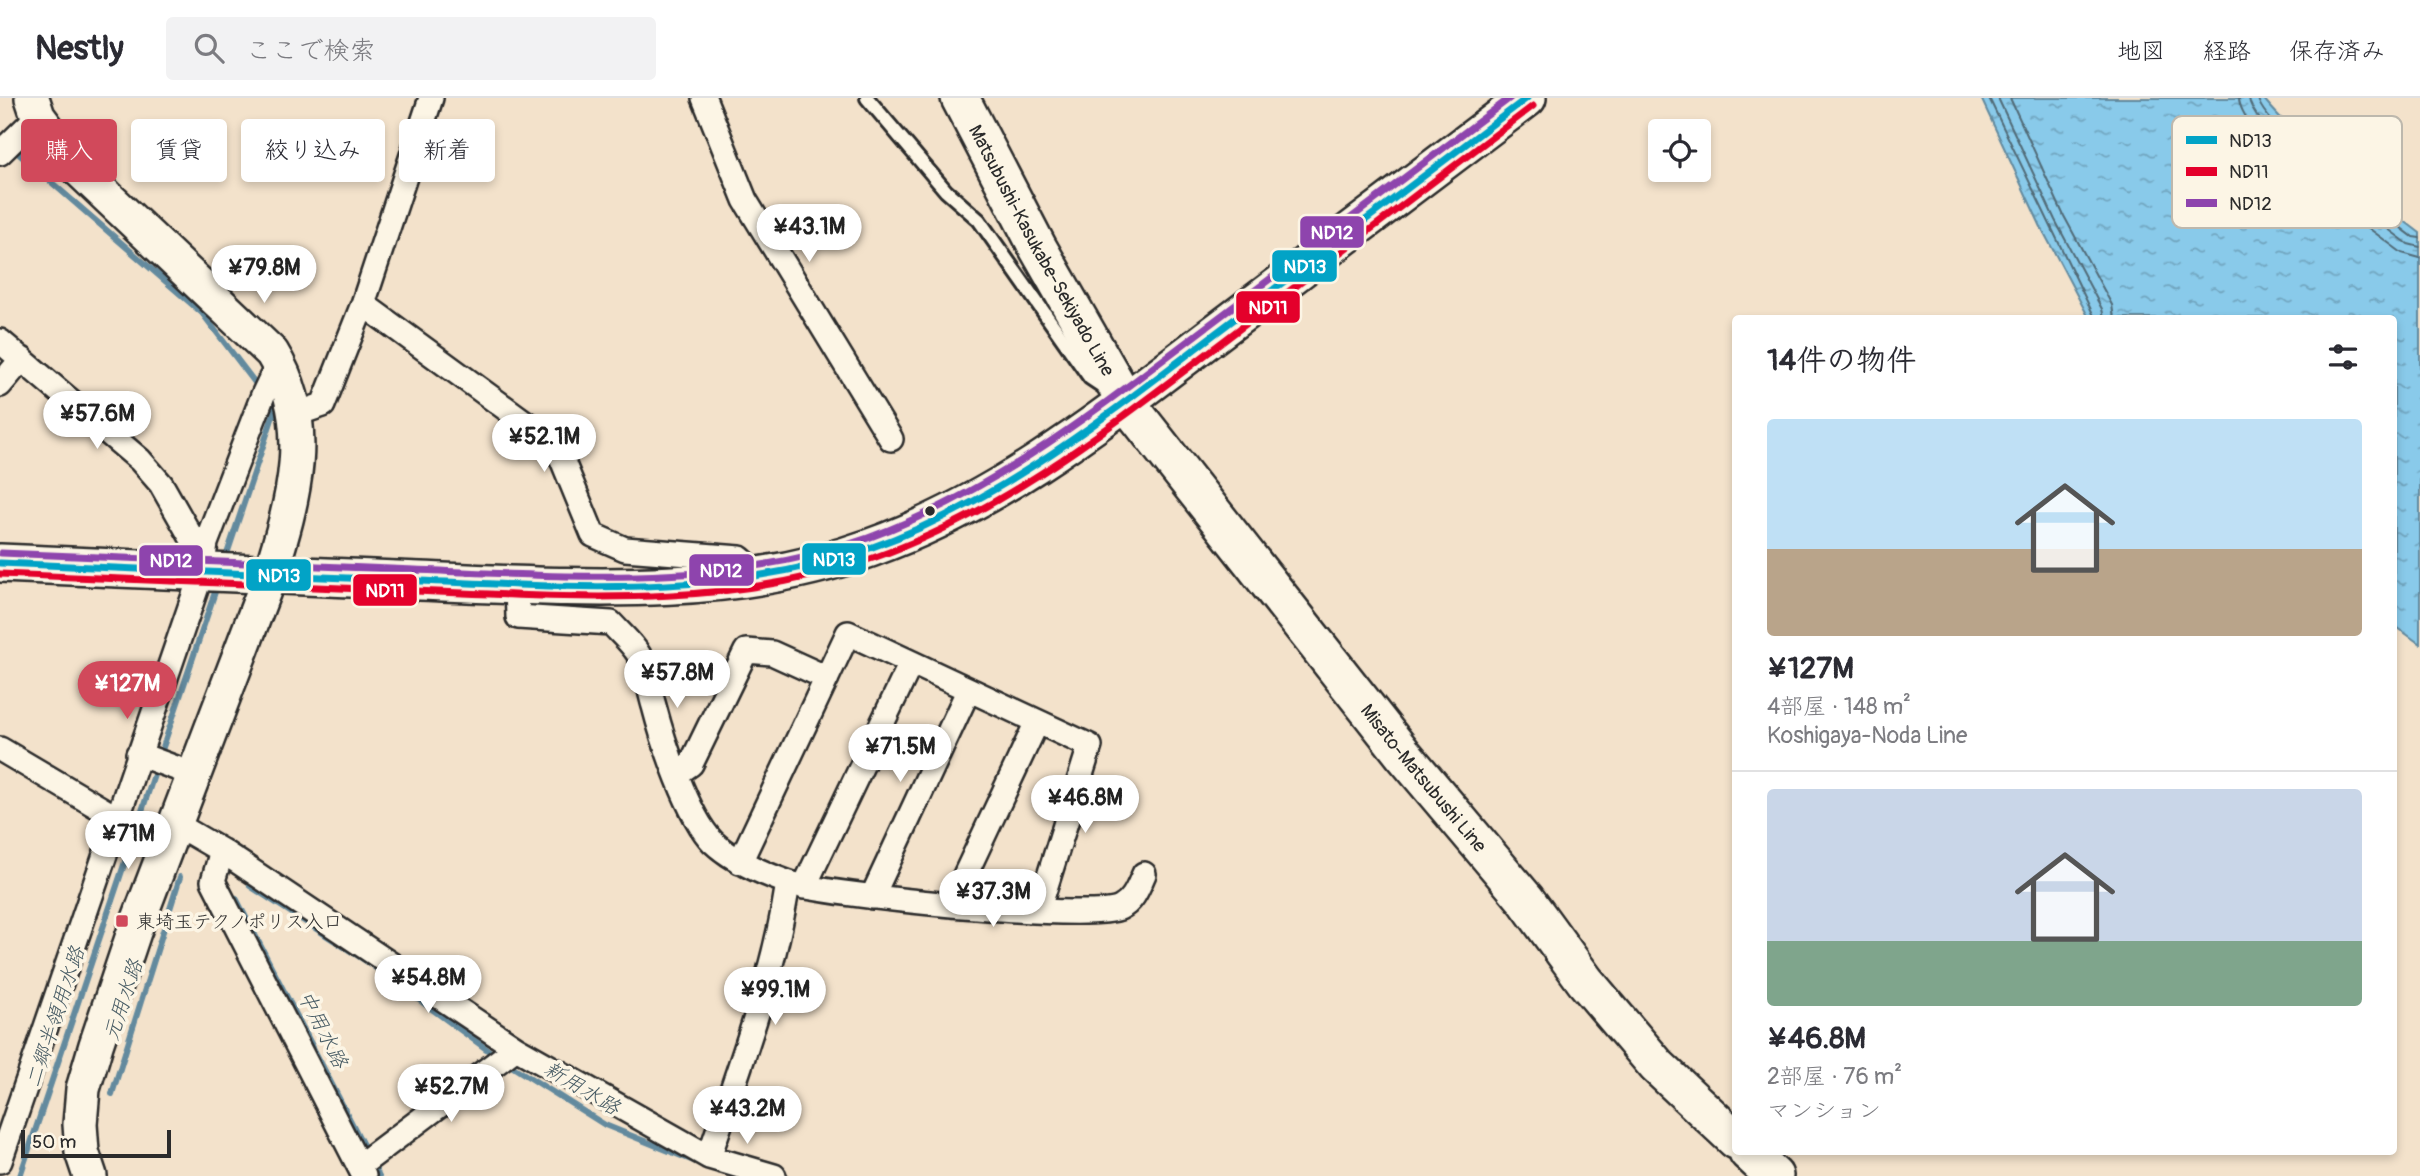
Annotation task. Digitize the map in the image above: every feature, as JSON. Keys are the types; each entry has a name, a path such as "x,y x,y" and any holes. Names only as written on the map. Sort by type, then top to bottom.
{"main road":[{"name":"Matsubushi-Kasukabe-Sekiyado Line","path":"960,98 1038,248 1137,394"},
{"path":"0,563 202,564 270,575 517,584 700,584 792,571 869,549 963,509 1027,472 1137,394 1527,98"},
{"name":"Misato-Matsubushi Line","path":"1137,394 1403,754 1526,901 1585,981 1657,1066 1732,1136"},
{"path":"1751,1155 1774,1176"}],"street":[{"path":"296,414 323,405 363,303 431,98"},
{"path":"704,98 745,200 891,439"},
{"path":"90,1176 82,1152 80,1124 83,1089 134,932 174,823 184,771 270,575 286,523 295,478 296,414 287,376 260,339 92,182"},
{"path":"363,303 556,444 593,535 625,549 740,558 750,566 754,578"},
{"path":"0,341 140,460 161,484 202,564"},
{"path":"0,385 22,359"},
{"path":"0,1161 7,1115 117,818 144,756 202,564 263,395 271,378 287,376"},
{"path":"517,584 519,617 611,623 639,655 658,720 701,825 713,841 740,862 796,885 872,897 1038,911 1104,912 1119,908 1131,900 1144,874"},
{"path":"740,862 848,633 1090,746 1038,911"},
{"path":"678,773 691,764 746,651 772,653 827,678"},
{"path":"709,1157 746,1049 784,909 911,663"},
{"path":"872,897 968,691"},
{"path":"952,903 1037,722"},
{"path":"0,749 117,818"},
{"path":"144,756 184,771"},
{"path":"174,823 222,851 516,1048 709,1157 774,1176"},
{"path":"222,851 213,881 362,1171 516,1048"}],"lane":[{"path":"867,98 946,191 979,220 1090,378 1137,394"}],"water":[{"path":"1981,98 2263,98 2279,116 2172,116 2172,228 2402,228 2402,219 2420,233 2420,644 2397,627 2397,315 2087,315 2041,227"}],"waterway":[{"path":"12,148 202,313 259,388"},
{"path":"224,563 275,410 268,399"},
{"path":"160,756 218,583"},
{"name":"二郷半領用水路","path":"20,1176 157,766"},
{"name":"元用水路","path":"112,1094 180,877"},
{"name":"新用水路","path":"250,886 369,963 496,1056"},
{"name":"中用水路","path":"236,898 379,1176"},
{"name":"新用水路","path":"505,1062 605,1125 706,1166"}],"transit line":[{"name":"ND12","path":"1,553 586,576 701,573 813,555 868,538 914,519 959,497 1044,446 1510,98"},
{"name":"ND13","path":"0,563 590,587 647,586 760,576 870,548 962,507 1049,456 1527,98"},
{"name":"ND11","path":"0,574 529,596 645,596 760,586 817,575 873,558 966,517 1053,466 1177,377 1533,106"}],"place":[{"name":"東埼玉テクノポリス入口","path":"122,921"}]}
